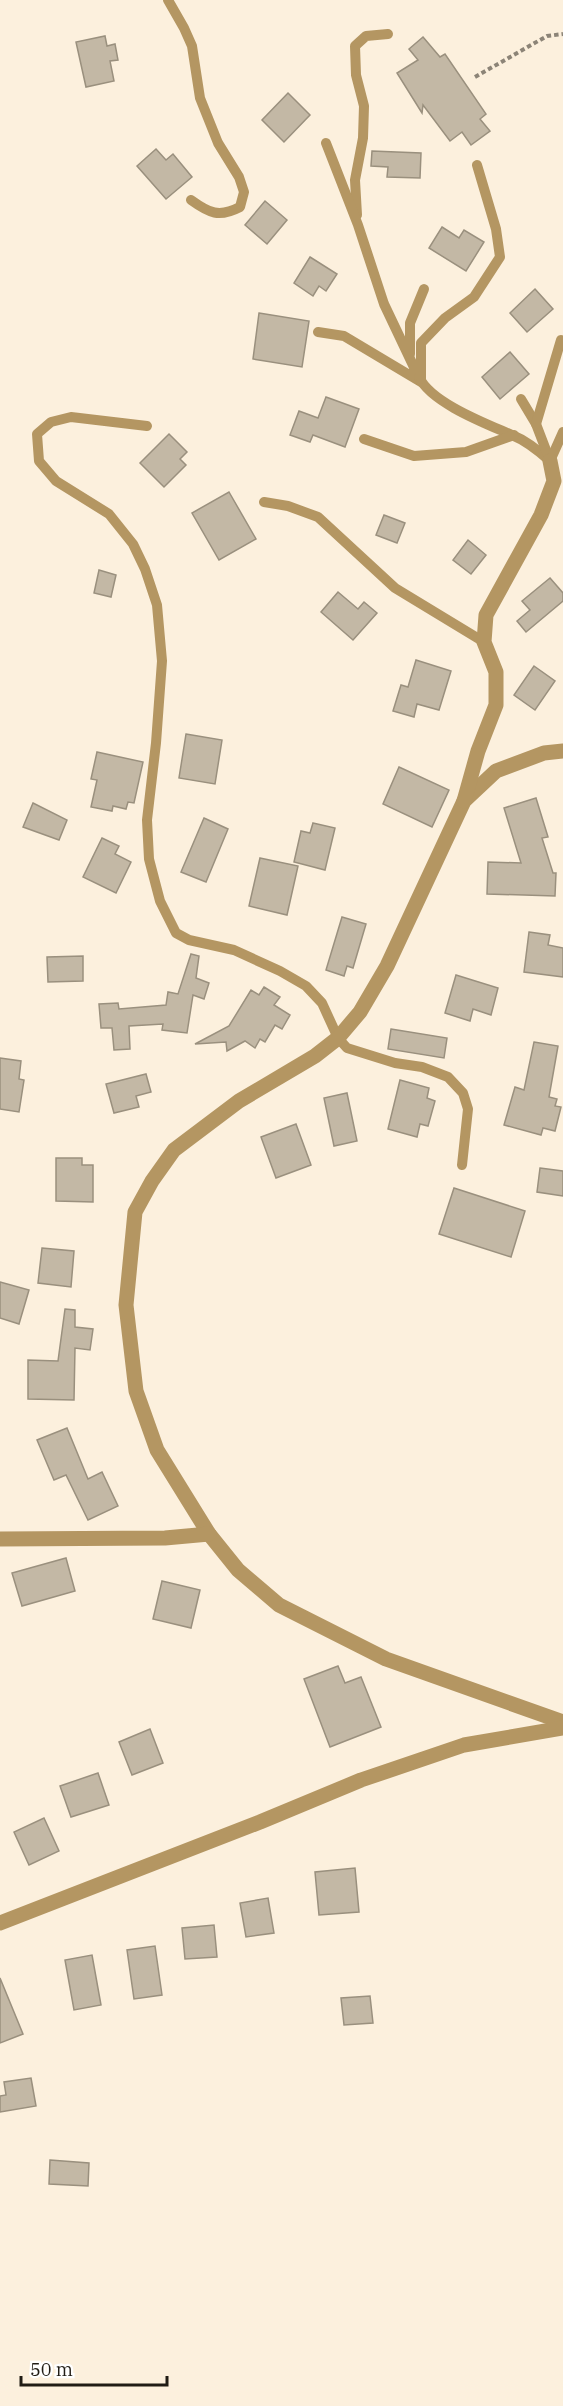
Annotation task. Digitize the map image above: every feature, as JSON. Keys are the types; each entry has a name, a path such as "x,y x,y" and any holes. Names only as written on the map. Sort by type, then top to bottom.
{"street":[{"path":"550,461 554,481 541,515 486,615 484,642 496,672 496,705 478,751 464,801 387,966 360,1012 338,1038 315,1056 239,1101 174,1150 152,1181 135,1212 126,1305 136,1391 157,1450 209,1534 238,1570 279,1605 386,1659 563,1722"},
{"path":"464,801 496,771 544,753 563,751"},
{"path":"0,1539 165,1538 209,1534"},
{"path":"0,1923 260,1822 361,1780 465,1745 563,1728"}],"lane":[{"path":"168,0 192,46 200,98 218,143 239,177 244,192 240,207 226,214 206,211 191,200"},
{"path":"358,225 356,180 363,138 364,106 356,75 355,46 366,36 388,34"},
{"path":"326,143 358,225 384,304 422,382"},
{"path":"422,382 421,343 445,318 474,297 500,257 496,229 477,165"},
{"path":"422,382 410,356 410,323 424,289"},
{"path":"318,332 344,336 422,382 443,401 473,418 514,435 537,449 550,461"},
{"path":"536,424 561,340"},
{"path":"521,399 536,424 550,461"},
{"path":"147,426 71,417 51,422 37,434 39,460 56,482 109,514 134,544 145,569 156,605 162,661 147,820 149,859 160,901 176,933 189,940 234,950 280,970 306,986 322,1003 338,1038 348,1048 395,1063 422,1067 448,1077 463,1093 468,1109 462,1165"},
{"path":"550,461 563,432"},
{"path":"364,439 414,456 466,452 514,435"},
{"path":"264,502 288,506 318,517 395,588 484,642"}],"path":[{"path":"475,78 547,36 563,34"}],"building":[{"path":"105,36 107,46 115,44 118,60 110,61 114,81 86,87 76,42"},
{"path":"423,37 440,57 445,54 486,114 480,119 490,131 471,145 462,132 450,141 423,105 422,113 397,73 418,60 409,49"},
{"path":"288,93 310,115 284,142 262,120"},
{"path":"156,149 166,160 173,154 192,177 166,199 137,166"},
{"path":"372,151 421,153 420,178 387,177 388,167 371,166"},
{"path":"265,201 287,220 267,244 245,225"},
{"path":"442,227 459,238 464,230 484,242 466,271 429,248"},
{"path":"310,257 337,274 326,291 319,286 313,296 294,283"},
{"path":"535,289 553,309 527,332 510,313"},
{"path":"259,313 309,321 302,367 253,359"},
{"path":"510,352 529,374 500,399 482,377"},
{"path":"326,397 359,409 345,447 313,435 310,442 290,435 299,411 318,418"},
{"path":"169,434 187,452 180,459 186,465 164,487 140,463"},
{"path":"229,492 256,539 219,560 192,513"},
{"path":"384,515 405,523 397,543 376,535"},
{"path":"468,540 486,555 471,574 453,560"},
{"path":"99,570 116,575 111,597 94,593"},
{"path":"550,578 563,593 563,601 526,632 517,621 530,610 522,601"},
{"path":"338,592 358,609 364,602 377,613 353,640 321,612"},
{"path":"416,660 451,671 439,710 417,704 414,717 393,711 401,685 408,687"},
{"path":"534,666 555,681 535,710 514,695"},
{"path":"186,734 222,740 215,784 179,778"},
{"path":"97,752 143,762 134,803 128,802 126,809 113,806 112,811 91,807 97,780 91,779"},
{"path":"399,767 449,790 432,827 383,804"},
{"path":"536,798 548,837 542,838 553,873 556,873 555,896 487,894 488,862 521,863 504,808"},
{"path":"33,803 67,820 59,840 23,827"},
{"path":"204,818 228,829 206,882 181,872"},
{"path":"313,823 335,828 325,870 294,862 301,831 310,833"},
{"path":"102,838 119,846 115,854 131,862 116,893 83,877"},
{"path":"260,858 298,866 287,915 249,906"},
{"path":"342,917 366,924 353,968 347,966 344,976 326,970"},
{"path":"529,932 550,935 548,945 563,948 563,977 524,972"},
{"path":"191,954 199,956 196,978 209,983 204,999 193,995 187,1033 162,1030 163,1024 129,1026 130,1049 114,1050 112,1028 101,1028 99,1004 118,1003 119,1009 166,1005 168,992 178,994"},
{"path":"83,956 83,981 48,982 47,957"},
{"path":"456,975 498,988 491,1015 473,1009 470,1021 445,1013"},
{"path":"264,987 280,997 274,1005 290,1015 282,1029 275,1025 265,1042 260,1039 255,1048 245,1041 227,1051 226,1042 195,1044 229,1026 251,990 259,995"},
{"path":"391,1029 447,1038 444,1058 388,1049"},
{"path":"534,1042 558,1046 549,1097 557,1099 555,1106 561,1107 555,1131 543,1128 541,1135 504,1125 515,1087 524,1090"},
{"path":"0,1058 21,1061 19,1079 24,1080 19,1112 0,1109"},
{"path":"146,1074 151,1092 136,1096 139,1107 114,1113 106,1084"},
{"path":"400,1080 429,1088 427,1098 435,1101 428,1126 420,1124 417,1137 388,1129"},
{"path":"347,1093 357,1141 334,1146 324,1098"},
{"path":"296,1124 311,1165 276,1178 261,1137"},
{"path":"56,1158 82,1158 82,1165 93,1165 93,1202 56,1201"},
{"path":"540,1168 563,1171 563,1196 537,1192"},
{"path":"454,1188 525,1211 511,1257 439,1234"},
{"path":"42,1248 74,1251 71,1287 38,1283"},
{"path":"0,1282 29,1290 19,1324 0,1318"},
{"path":"65,1309 75,1310 75,1327 93,1329 90,1350 75,1348 74,1400 28,1399 28,1360 58,1361"},
{"path":"67,1428 88,1479 102,1472 118,1506 88,1520 66,1475 54,1480 37,1440"},
{"path":"66,1558 75,1591 22,1606 12,1573"},
{"path":"162,1581 200,1590 191,1628 153,1619"},
{"path":"338,1666 345,1683 361,1677 381,1727 330,1747 304,1679"},
{"path":"150,1729 163,1763 132,1775 119,1742"},
{"path":"98,1773 109,1805 71,1817 60,1786"},
{"path":"44,1818 59,1851 29,1865 14,1832"},
{"path":"355,1868 359,1912 319,1915 315,1872"},
{"path":"268,1898 274,1933 246,1937 240,1903"},
{"path":"214,1925 217,1957 185,1959 182,1928"},
{"path":"155,1946 162,1995 134,1999 127,1950"},
{"path":"92,1955 101,2005 74,2010 65,1960"},
{"path":"0,1978 23,2034 0,2043"},
{"path":"370,1996 373,2023 344,2025 341,1998"},
{"path":"31,2078 36,2106 0,2112 0,2096 6,2095 4,2082"},
{"path":"50,2160 89,2163 88,2186 49,2184"}]}
